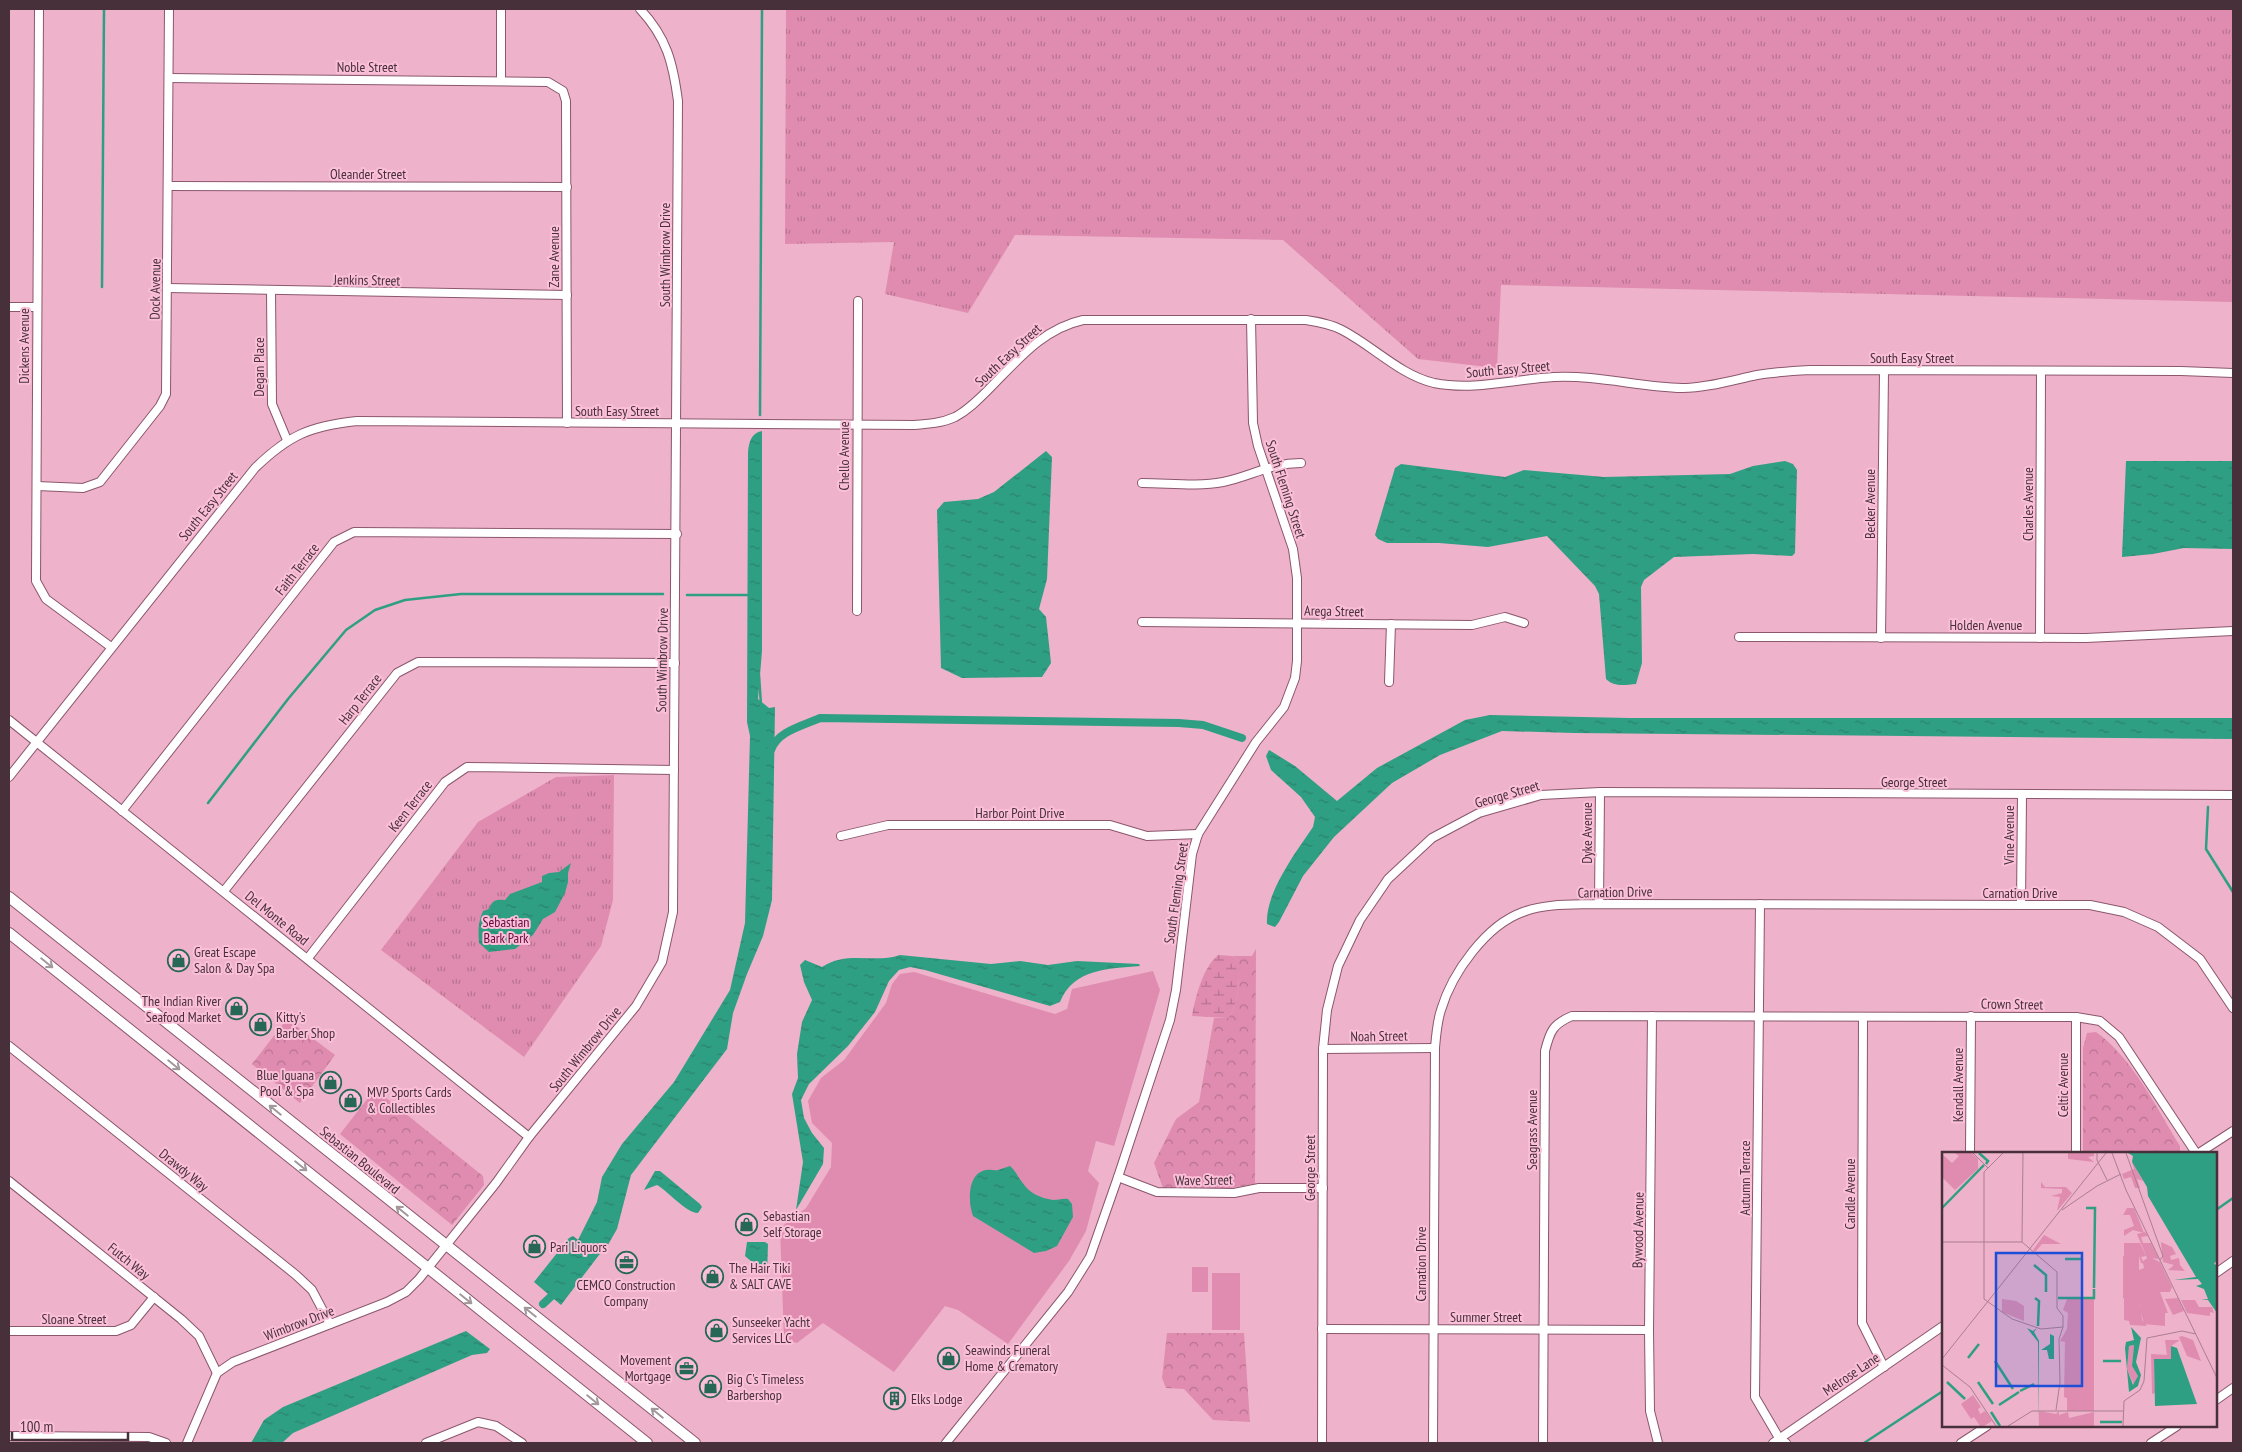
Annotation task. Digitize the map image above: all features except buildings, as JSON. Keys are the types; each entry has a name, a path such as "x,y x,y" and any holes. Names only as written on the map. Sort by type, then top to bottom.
{"main road":[{"name":"Sebastian Boulevard","path":"9,897 695,1443"},
{"path":"9,933 647,1443"}],"street":[{"name":"Dickens Avenue","path":"39,9 36,581 46,599 111,648"},
{"name":"Dock Avenue","path":"36,486 83,488 100,482 160,406 166,394 169,9"},
{"path":"501,9 502,80"},
{"name":"South Wimbrow Drive","path":"446,1246 496,1183 529,1137 636,1006 662,962 673,912 678,101 673,65 659,34 641,9"},
{"name":"Noble Street","path":"169,78 502,80 548,82 562,91"},
{"name":"Zane Avenue","path":"562,91 566,101 567,423"},
{"name":"Oleander Street","path":"169,186 567,187"},
{"name":"Jenkins Street","path":"167,288 566,295"},
{"name":"Degan Place","path":"271,290 272,404 287,440"},
{"name":"Chello Avenue","path":"857,611 856,425 858,301"},
{"path":"9,307 36,307"},
{"name":"South Fleming Street","path":"946,1443 1068,1292 1090,1257 1170,1020 1176,990 1192,854 1198,834 1256,742 1284,707 1295,678 1298,623 1297,578 1293,549 1265,469 1252,423 1251,319"},
{"name":"South Easy Street","path":"9,777 255,468 287,440 307,431 331,424 357,420 567,423 934,424 955,417 973,406 1032,346 1050,332 1067,324 1083,320 1306,320 1326,324 1343,331 1414,375 1432,382 1454,386 1486,385 1573,376 1684,388 1786,372 2041,370 2233,373"},
{"name":"Charles Avenue","path":"2040,638 2041,370"},
{"name":"Becker Avenue","path":"1882,638 1884,371"},
{"path":"1142,483 1201,484 1223,482 1283,463 1301,463"},
{"name":"Faith Terrace","path":"122,811 334,542 354,532 676,534"},
{"name":"Arega Street","path":"1142,622 1472,625 1505,617 1524,623"},
{"path":"1389,682 1390,624"},
{"name":"Holden Avenue","path":"1739,637 2040,638 2137,636 2233,631"},
{"name":"Harp Terrace","path":"224,891 397,672 418,662 675,663"},
{"name":"Del Monte Road","path":"9,720 529,1137"},
{"name":"Keen Terrace","path":"308,958 444,782 467,767 674,770"},
{"name":"George Street","path":"1322,1443 1323,1050 1327,1010 1338,966 1357,928 1388,879 1432,838 1479,813 1541,795 1600,792 2233,795"},
{"name":"Dyke Avenue","path":"1599,904 1600,792"},
{"name":"Vine Avenue","path":"2021,906 2022,795"},
{"name":"Harbor Point Drive","path":"841,836 888,825 1110,826 1147,836 1198,834"},
{"name":"Carnation Drive","path":"1433,1443 1434,1048 1440,1010 1458,972 1489,932 1522,912 1551,905 1599,904 2090,905 2124,912 2158,927 2200,959 2233,1008"},
{"name":"Autumn Terrace","path":"1760,904 1755,1397 1779,1442"},
{"name":"Seagrass Avenue","path":"1543,1443 1545,1051 1550,1032 1560,1020 1572,1016 1759,1016"},
{"name":"Bywood Avenue","path":"1652,1016 1650,1411 1658,1443"},
{"name":"Crown Street","path":"1759,1016 1972,1016 2076,1018 2100,1021 2119,1037 2197,1152"},
{"name":"Kendall Avenue","path":"1970,1152 1972,1016"},
{"name":"Candle Avenue","path":"1863,1017 1862,1323 1884,1367"},
{"name":"Celtic Avenue","path":"2076,1018 2076,1152"},
{"name":"Drawdy Way","path":"9,1046 296,1275 312,1290 330,1324"},
{"name":"Noah Street","path":"1323,1050 1434,1048"},
{"path":"2200,1152 2233,1131"},
{"name":"Wave Street","path":"1118,1177 1157,1192 1234,1193 1259,1188 1323,1188"},
{"name":"Futch Way","path":"9,1181 154,1297 198,1336 217,1373"},
{"name":"Wimbrow Drive","path":"217,1373 233,1362 388,1302 413,1285 446,1246"},
{"path":"2217,1272 2233,1261"},
{"name":"Sloane Street","path":"9,1331 116,1331 131,1325 154,1297"},
{"name":"Melrose Lane","path":"1779,1442 1942,1327"},
{"name":"Summer Street","path":"1322,1330 1649,1330"},
{"path":"187,1443 217,1373"},
{"path":"2217,1399 2233,1388"},
{"path":"426,1443 478,1422 496,1426 522,1443"},
{"path":"1961,1443 1985,1427"},
{"path":"2151,1443 2175,1427"},
{"path":"9,1436 149,1437 166,1443"}],"green space":[{"path":"786,9 2233,9 2233,302 1501,285 1497,368 1418,359 1283,240 1015,235 968,313 885,294 894,242 785,244"},
{"name":"Sebastian Bark Park","path":"614,775 613,900 601,946 524,1057 381,950 478,822 556,777"},
{"path":"1256,949 1255,1184 1223,1189 1163,1188 1154,1163 1176,1119 1199,1102 1214,1018 1228,1018 1235,1006 1238,991 1239,961 1232,956 1252,956"},
{"path":"1218,955 1232,956 1239,961 1238,991 1235,1006 1228,1018 1192,1016 1204,975"},
{"path":"1153,971 1160,990 1114,1146 1096,1141 1088,1171 1099,1183 1086,1231 1069,1261 1008,1344 958,1310 945,1306 894,1372 823,1323 797,1343 784,1339 780,1228 806,1208 831,1167 832,1143 812,1123 808,1101 821,1078 844,1060 886,1003 892,984 900,974 914,972 1055,1014 1067,1009 1072,989"},
{"path":"287,1019 335,1055 300,1103 252,1064"},
{"path":"2096,1032 2121,1055 2132,1069 2180,1146 2180,1152 2083,1152 2083,1048 2087,1033"},
{"path":"375,1089 483,1176 484,1185 452,1225 340,1134"},
{"path":"1192,1267 1208,1267 1208,1292 1192,1292"},
{"path":"1212,1273 1240,1273 1240,1330 1212,1330"},
{"path":"1167,1333 1244,1333 1250,1422 1213,1420 1184,1389 1166,1388 1162,1378"}],"water":[{"path":"762,431 762,651 758,699 769,708 775,707 772,900 763,936 733,1013 727,1049 631,1175 617,1229 605,1250 599,1255 561,1305 534,1282 569,1238 573,1236 578,1240 597,1202 602,1177 622,1144 674,1082 730,990 745,923 750,736 747,722 748,452 751,438"},
{"path":"1046,451 1052,457 1047,579 1039,609 1046,617 1051,663 1042,677 962,678 941,668 937,510 944,502 978,499 994,492"},
{"path":"1785,461 1793,464 1797,470 1795,553 1792,556 1753,554 1674,557 1644,580 1641,587 1642,663 1636,684 1616,684 1606,679 1599,594 1595,586 1547,536 1488,547 1439,543 1387,543 1378,539 1375,535 1395,468 1401,464 1505,477 1524,470 1604,477 1730,474 1753,466"},
{"path":"2126,461 2233,461 2233,549 2184,548 2122,557"},
{"path":"1490,715 1630,718 2233,718 2233,739 1502,731 1440,755 1392,783 1334,837 1303,876 1275,927 1267,924 1271,899 1276,886 1313,827 1315,817 1301,797 1271,770 1266,756 1269,750 1295,766 1337,801 1377,768 1465,720"},
{"path":"571,863 565,893 555,912 543,919 533,935 515,949 489,952 479,943 481,915 483,911 489,909 493,902 505,900 510,894 542,882 542,876 559,872"},
{"path":"900,955 991,964 1020,961 1048,965 1077,961 1139,964 1140,966 1104,970 1083,976 1066,991 1060,1002 1050,1006 925,970 910,967 899,970 889,981 875,1012 848,1046 809,1084 801,1100 804,1118 812,1133 824,1148 823,1164 796,1210 803,1162 792,1094 798,1078 797,1054 802,1022 812,1000 804,982 800,965 805,960 822,967 841,959 880,958"},
{"path":"1010,1166 1025,1186 1035,1194 1053,1200 1068,1199 1072,1204 1073,1217 1057,1246 1046,1251 1034,1253 973,1216 970,1204 970,1189 975,1177 980,1172 986,1170 997,1170"},
{"path":"655,1171 660,1171 700,1204 702,1207 698,1213 683,1206 657,1185 644,1190"},
{"path":"747,1242 765,1242 768,1244 767,1275 745,1256"},
{"path":"466,1331 490,1349 487,1353 472,1355 293,1433 282,1443 251,1443 264,1420 283,1407"}],"waterway":[{"path":"102,287 104,9"},
{"path":"760,415 762,9"},
{"path":"208,803 288,699 346,630 375,610 405,600 461,594 663,594"},
{"path":"687,595 748,595"},
{"path":"759,675 761,705"},
{"path":"771,750 774,743 785,734 820,718 1179,723 1203,725 1242,738"},
{"path":"2208,807 2206,849 2233,892"},
{"path":"2217,1209 2233,1198"},
{"path":"543,1304 558,1290"},
{"path":"1864,1443 1942,1392"}],"place":[{"name":"Great Escape Salon & Day Spa","path":"178,960"},
{"name":"The Indian River Seafood Market","path":"237,1009"},
{"name":"Kitty's Barber Shop","path":"260,1025"},
{"name":"Blue Iguana Pool & Spa","path":"330,1083"},
{"name":"MVP Sports Cards & Collectibles","path":"351,1100"},
{"name":"Sebastian Self Storage","path":"747,1224"},
{"name":"Pari Liquors","path":"534,1247"},
{"name":"CEMCO Construction Company","path":"626,1263"},
{"name":"The Hair Tiki & SALT CAVE","path":"713,1276"},
{"name":"Sunseeker Yacht Services LLC","path":"716,1330"},
{"name":"Seawinds Funeral Home & Crematory","path":"949,1358"},
{"name":"Movement Mortgage","path":"687,1368"},
{"name":"Big C's Timeless Barbershop","path":"711,1387"},
{"name":"Elks Lodge","path":"895,1399"}]}
